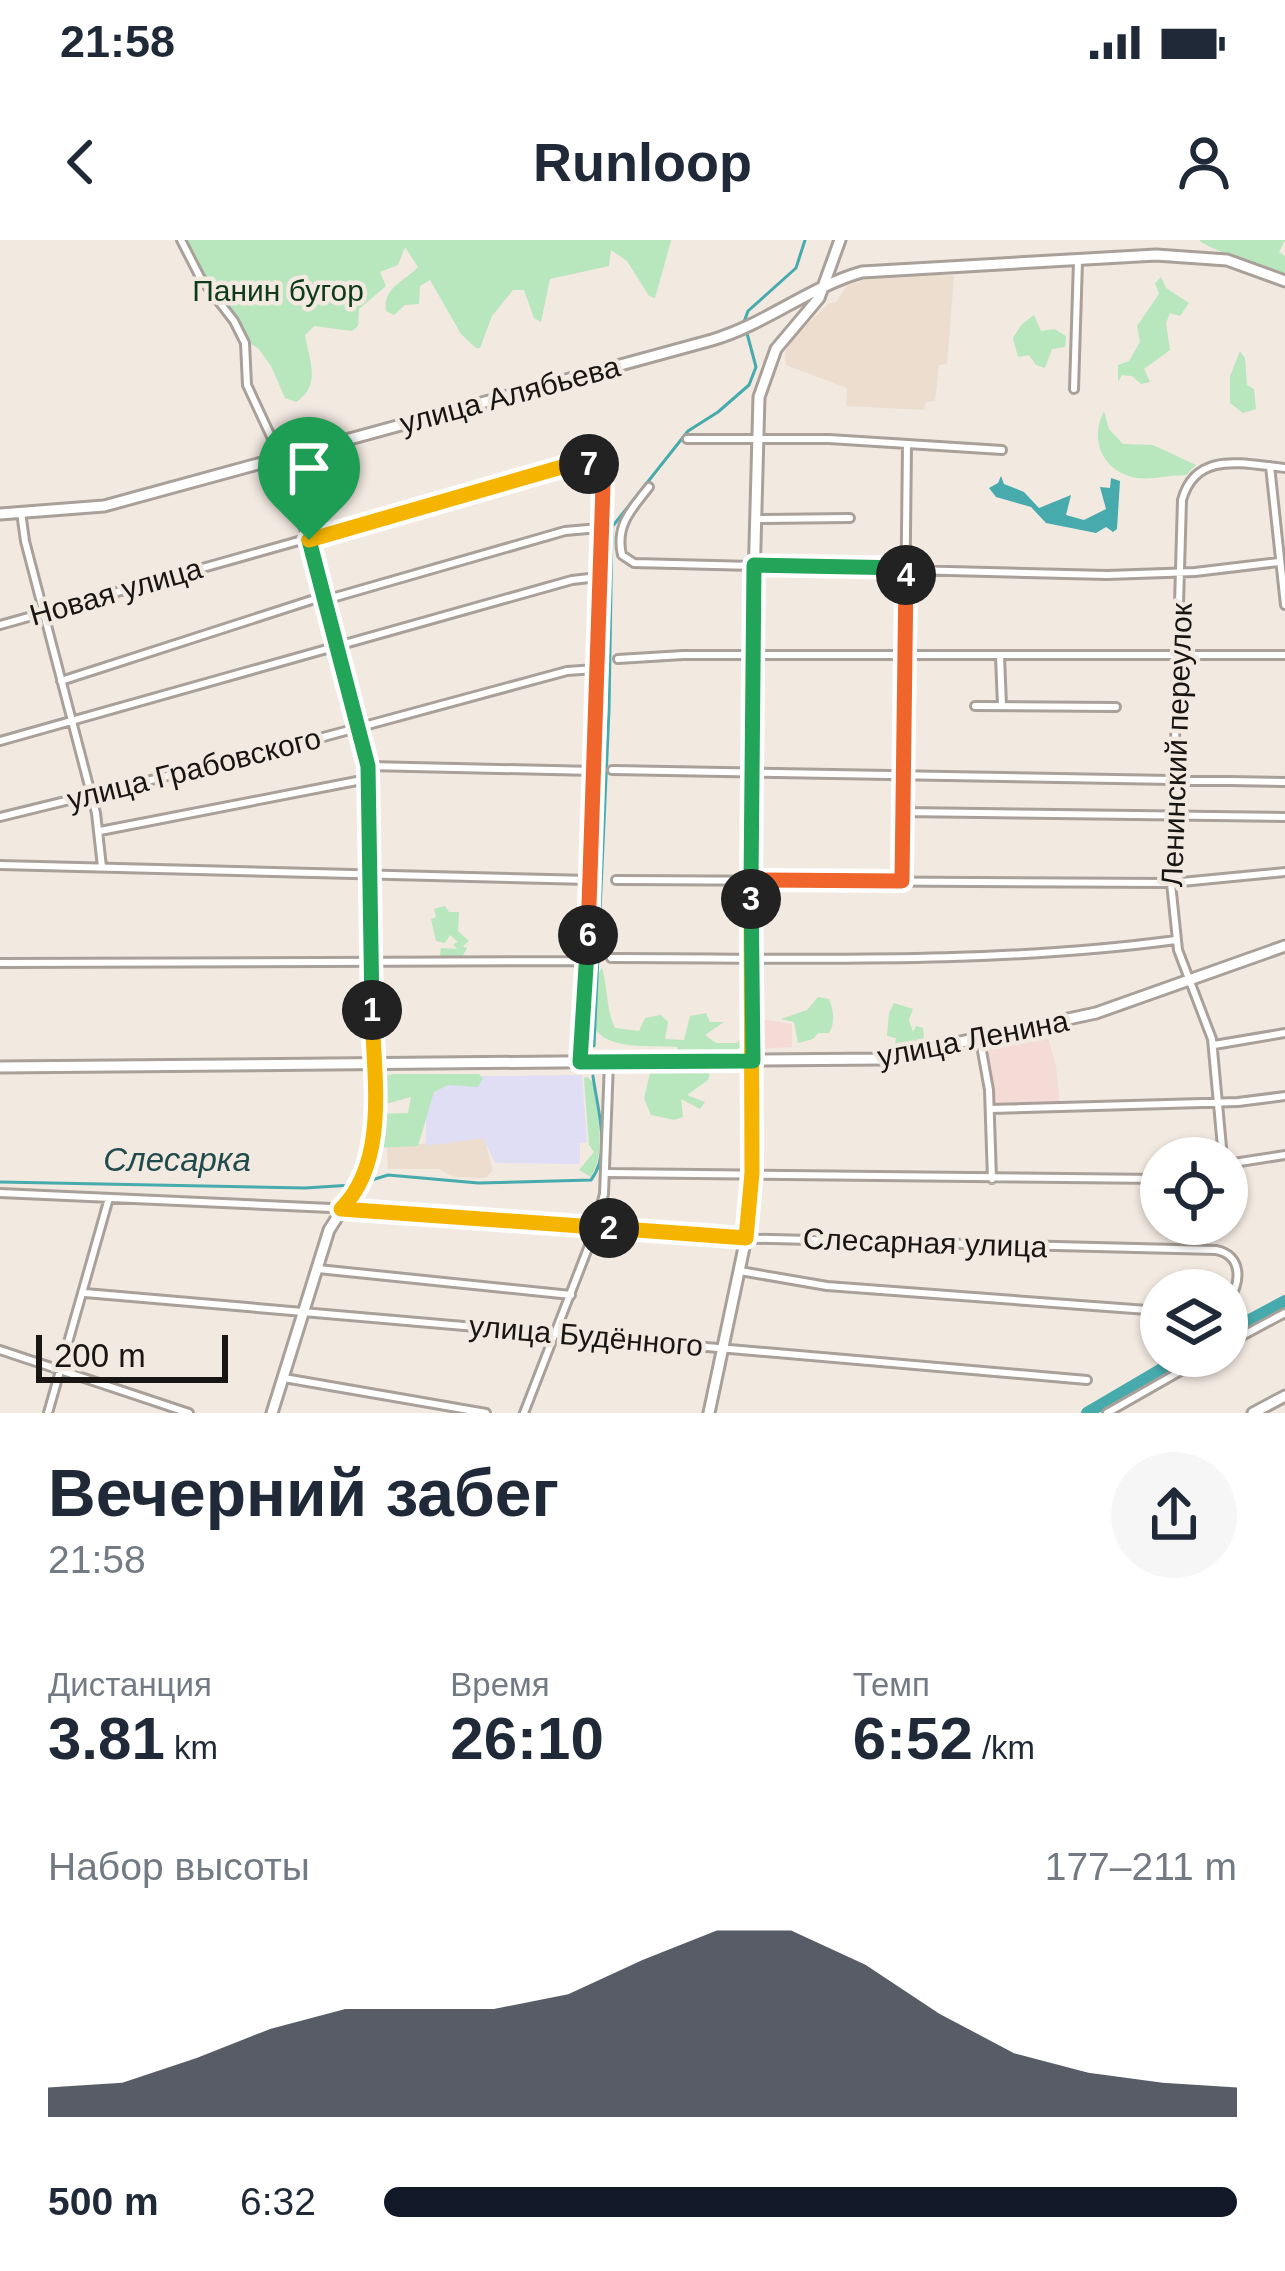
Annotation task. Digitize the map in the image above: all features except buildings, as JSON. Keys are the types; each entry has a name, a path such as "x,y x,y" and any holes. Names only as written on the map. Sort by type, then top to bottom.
{"main road":[{"path":"838,244 840,268 862,272"},
{"path":"709,1413 746,1238 752,1173 752,656 759,397 776,349 819,298 838,244"},
{"name":"улица Алябьева","path":"0,514 104,506 731,334 862,272 1140,255 1215,258 1285,281"},
{"path":"788,308 797,312 796,321"},
{"path":"272,1413 329,1230 360,1187 370,1156 373,1064 368,766 309,540 281,458"},
{"name":"улица Ленина","path":"0,1067 880,1059 1096,1013 1285,946"},
{"path":"1253,1413 1285,1396"}],"street":[{"path":"181,240 245,343 247,385 281,458"},
{"path":"1074,389 1078,258"},
{"path":"687,439 1002,450"},
{"path":"902,881 907,445"},
{"name":"Новая улица","path":"0,625 579,462 594,466 603,479 600,528"},
{"name":"Ленинский переулок","path":"1221,1137 1214,1045 1176,940 1171,883 1183,500 1196,472 1214,464 1270,466"},
{"path":"1285,468 1270,466 1285,604"},
{"path":"650,488 621,527 619,539 624,558 639,563 1031,575 1181,572 1279,562"},
{"path":"21,512 100,831 102,868"},
{"path":"755,519 850,518"},
{"path":"62,681 324,598 565,531 600,528 595,771 580,1062"},
{"path":"0,741 572,580 599,577"},
{"path":"1000,654 1002,706"},
{"path":"618,659 658,655 1285,655"},
{"name":"улица Грабовского","path":"0,817 567,671 597,669"},
{"path":"975,706 1116,707"},
{"path":"368,766 595,771"},
{"path":"612,770 1285,782"},
{"path":"100,831 369,778"},
{"path":"903,812 1285,817"},
{"path":"0,865 590,880"},
{"path":"616,880 1171,883 1285,872"},
{"path":"611,958 1056,951 1176,940"},
{"path":"0,963 587,961"},
{"path":"1214,1045 1285,1033"},
{"path":"980,1040 990,1109 992,1179"},
{"path":"524,1413 595,1227 608,1173 609,1062"},
{"path":"990,1109 1216,1103 1285,1096"},
{"path":"1248,1159 1285,1155"},
{"path":"608,1173 1140,1179"},
{"name":"Слесарная улица","path":"0,1193 341,1209 746,1238 1222,1251 1236,1262 1235,1269"},
{"path":"48,1413 110,1198"},
{"path":"318,1268 571,1295"},
{"path":"740,1271 827,1286 1140,1309"},
{"name":"улица Будённого","path":"85,1293 1087,1380"},
{"path":"1248,1333 1285,1313"},
{"path":"0,1350 189,1413"},
{"path":"1107,1413 1170,1377"},
{"path":"284,1378 486,1413"}],"shaded area":[{"path":"951,275 947,364 939,365 935,401 926,402 924,410 846,406 847,388 786,365 785,352 794,337 836,302 847,286 874,276"},
{"path":"756,1018 792,1024 792,1047 756,1049"},
{"path":"1046,1030 1060,1105 994,1105 986,1047 993,1041"},
{"path":"582,1075 587,1142 580,1143 580,1164 495,1163 483,1138 426,1146 426,1113 416,1077"},
{"path":"484,1138 493,1170 486,1178 454,1177 439,1169 388,1169 387,1147"}],"green space":[{"name":"Панин бугор","path":"188,240 671,241 655,298 627,261 611,250 609,266 550,279 541,322 534,318 524,290 513,290 492,316 480,348 461,334 430,280 420,286 419,304 405,305 394,315 386,311 391,290 418,267 405,247 398,265 380,272 386,286 359,309 358,326 352,331 314,326 305,335 311,380 296,402 285,398 271,366 249,343 196,264"},
{"path":"1199,240 1285,240 1279,252 1285,256 1285,273 1215,249"},
{"path":"1161,277 1166,288 1189,303 1180,316 1170,313 1166,323 1170,350 1144,369 1150,382 1141,384 1122,375 1118,382 1118,365 1129,361 1140,342 1137,326 1159,294 1155,283"},
{"path":"1034,315 1041,331 1054,329 1066,336 1065,347 1052,349 1045,368 1029,355 1018,357 1013,338"},
{"path":"1240,351 1256,409 1243,413 1230,403 1230,376"},
{"path":"1104,411 1109,429 1123,444 1153,445 1196,465 1186,475 1125,475 1102,453 1098,433"},
{"path":"445,906 449,912 459,912 458,931 469,941 462,957 440,956 441,948 457,949 453,944 458,942 450,935 445,943 436,941 431,919 436,917 434,909"},
{"path":"602,968 615,1028 639,1031 645,1018 661,1015 668,1022 665,1039 684,1040 690,1016 706,1013 710,1022 724,1022 705,1035 716,1043 737,1043 746,1033 747,1047 738,1048 736,1054 681,1055 677,1047 614,1042 595,1027 591,1014"},
{"path":"818,997 829,999 831,1029 798,1043 794,1022 781,1019 807,1010"},
{"path":"894,1003 913,1009 909,1020 913,1032 916,1026 923,1028 924,1037 916,1048 894,1051 896,1038 887,1036"},
{"path":"702,1068 710,1073 708,1080 687,1095 705,1102 700,1109 681,1099 683,1117 651,1115 644,1098 650,1073"},
{"path":"479,1074 483,1079 478,1087 448,1085 434,1092 418,1146 376,1148 379,1114 408,1113 411,1097 378,1106 380,1077"},
{"path":"587,1077 593,1082 600,1131 599,1155 591,1177 579,1170 594,1152 589,1145"}],"water":[{"path":"1001,476 1004,484 1024,492 1039,508 1071,495 1066,515 1084,520 1106,509 1100,487 1110,488 1111,478 1120,481 1117,529 1113,532 1106,527 1096,533 1046,523 1031,507 996,497 989,488"}],"waterway":[{"name":"Слесарка","path":"594,1046 612,527 688,431 749,385 756,367 744,322 748,311 796,268 805,240"},
{"path":"0,737 69,717"},
{"name":"Слесарка","path":"372,1180 388,1175 478,1183 591,1180 602,1144 593,1076"},
{"name":"Слесарка","path":"0,1182 352,1185"},
{"path":"1248,1321 1285,1301"},
{"path":"1087,1413 1148,1377"}],"route":[{"path":"309,540 369,778 372,1138 363,1180 341,1209 746,1238 752,1173 752,1130 753,1061 753,1046 751,880 902,881 907,568 754,565 751,773 751,880 753,1061 580,1062 595,771 603,486 599,471 579,462 309,540"}]}
